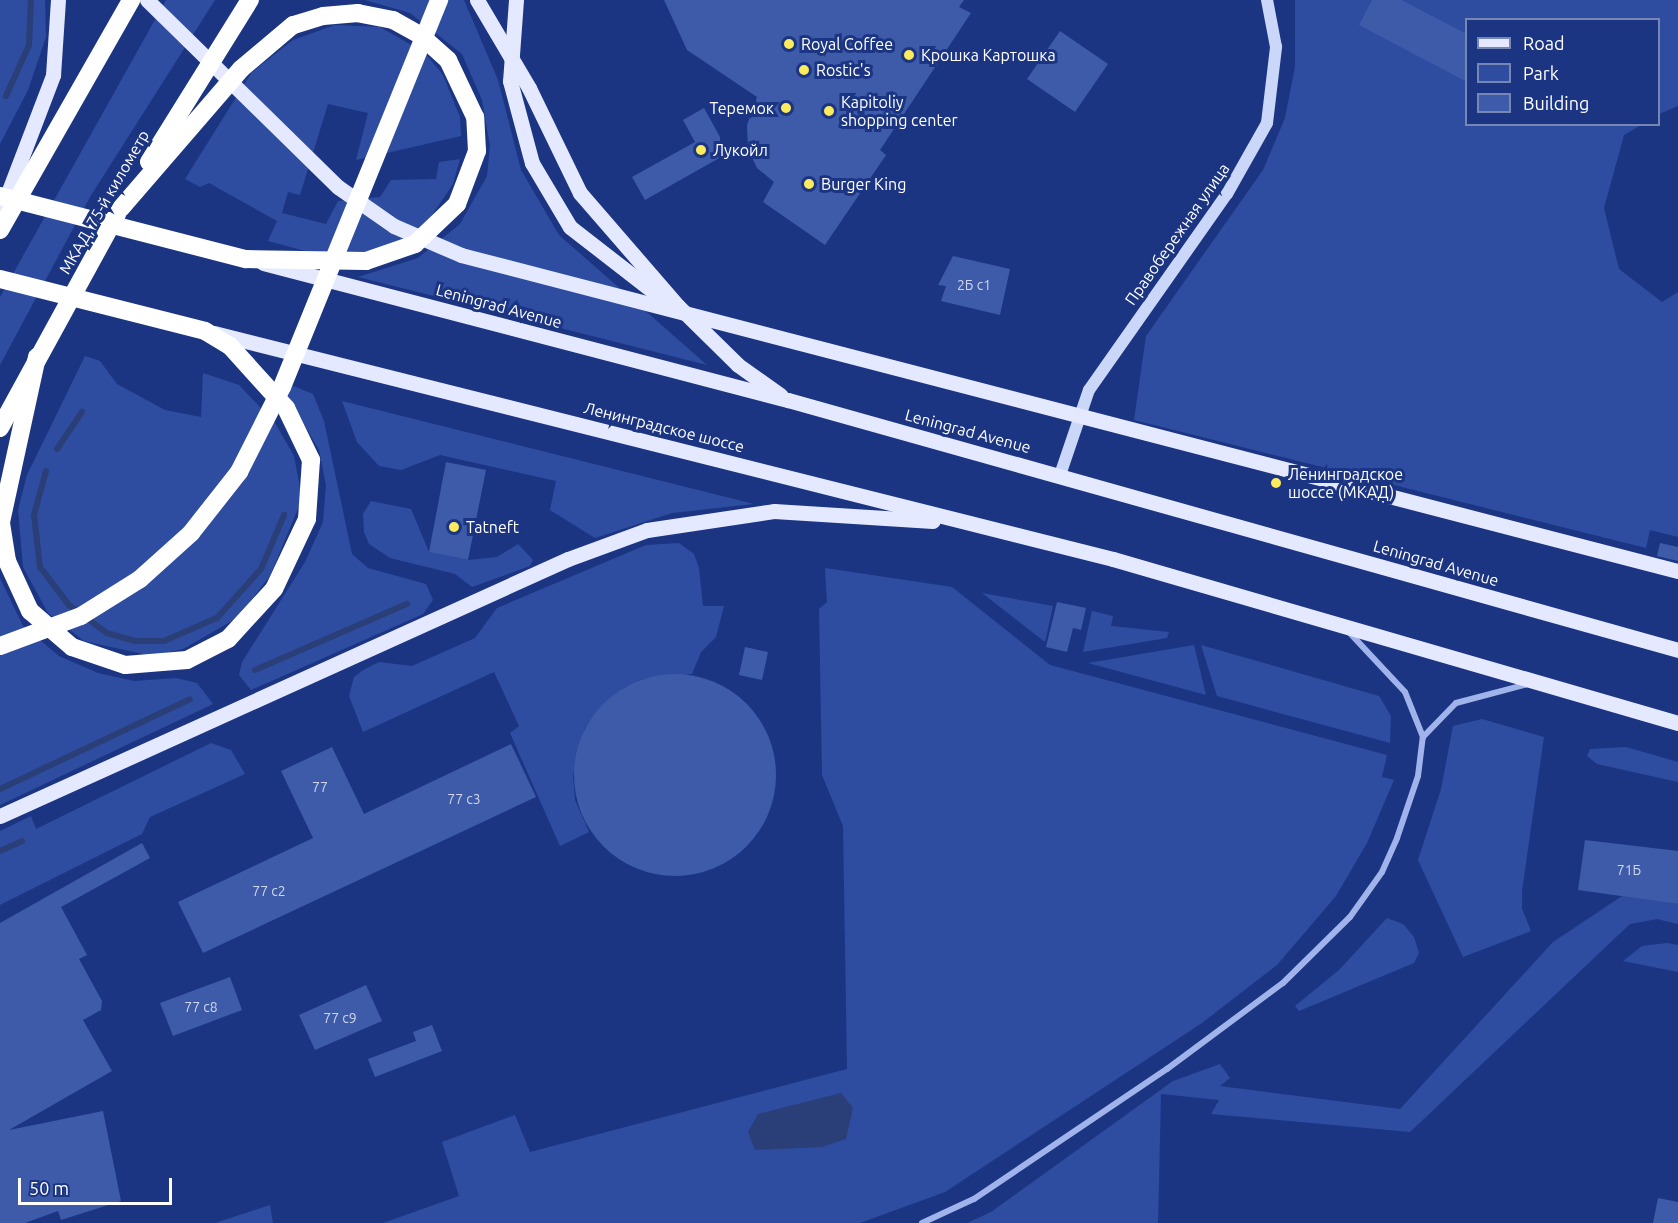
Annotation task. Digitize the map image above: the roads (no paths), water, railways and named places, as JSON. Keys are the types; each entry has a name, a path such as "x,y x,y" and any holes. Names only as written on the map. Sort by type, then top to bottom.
{"highway":[{"path":"0,230 131,0"},
{"name":"МКАД, 75-й километр","path":"0,428 121,208 249,0"},
{"path":"0,646 81,616 140,579 191,533 239,472 282,387 439,0"},
{"path":"0,196 246,259 344,264 390,256 415,244 457,204 477,151 475,117 448,60 420,34 393,20 358,13 293,25 241,69 121,208"},
{"path":"0,279 206,331 230,346 286,408 311,460 312,498 299,543 261,606 228,639 169,664 125,665 72,647 40,623 14,581 4,541 3,503 37,357"}],"main road":[{"path":"0,214 53,75 58,0"},
{"path":"147,0 320,172 394,226 521,274 1678,570"},
{"path":"477,0 529,88 580,193 678,306 738,365 788,400"},
{"path":"516,0 510,81 514,109 545,188 570,226 599,254 700,320"},
{"name":"Leningrad Avenue","path":"246,259 788,400 1678,650"},
{"name":"Ленинградское шоссе","path":"206,331 977,525 1341,625"},
{"path":"0,816 568,559 647,530 774,511 977,525"},
{"path":"1341,625 1533,683 1678,723"}],"street":[{"name":"Правобережная улица","path":"1060,475 1089,390 1227,194 1267,123 1276,47 1267,0"},
{"path":"922,1223 974,1199 1167,1069 1321,949 1382,872 1418,776 1423,737 1405,692 1341,625"},
{"path":"1423,737 1456,703 1533,683"}],"waterway":[{"path":"6,96 29,45 31,0"},
{"path":"57,449 82,412"},
{"path":"46,471 34,515 40,567 69,605 107,633 135,641 164,641 217,618 261,569 284,515"},
{"path":"255,670 407,604"},
{"path":"0,789 190,699"},
{"path":"0,851 22,841"}],"place":[{"name":"Royal Coffee","path":"789,44"},
{"name":"Крошка Картошка","path":"909,55"},
{"name":"Rostic's","path":"804,70"},
{"name":"Теремок","path":"786,108"},
{"name":"Kapitoliy shopping center","path":"829,111"},
{"name":"Лукойл","path":"701,150"},
{"name":"Burger King","path":"809,184"},
{"name":"Ленинградское шоссе (МКАД)","path":"1276,483"},
{"name":"Tatneft","path":"454,527"}]}
